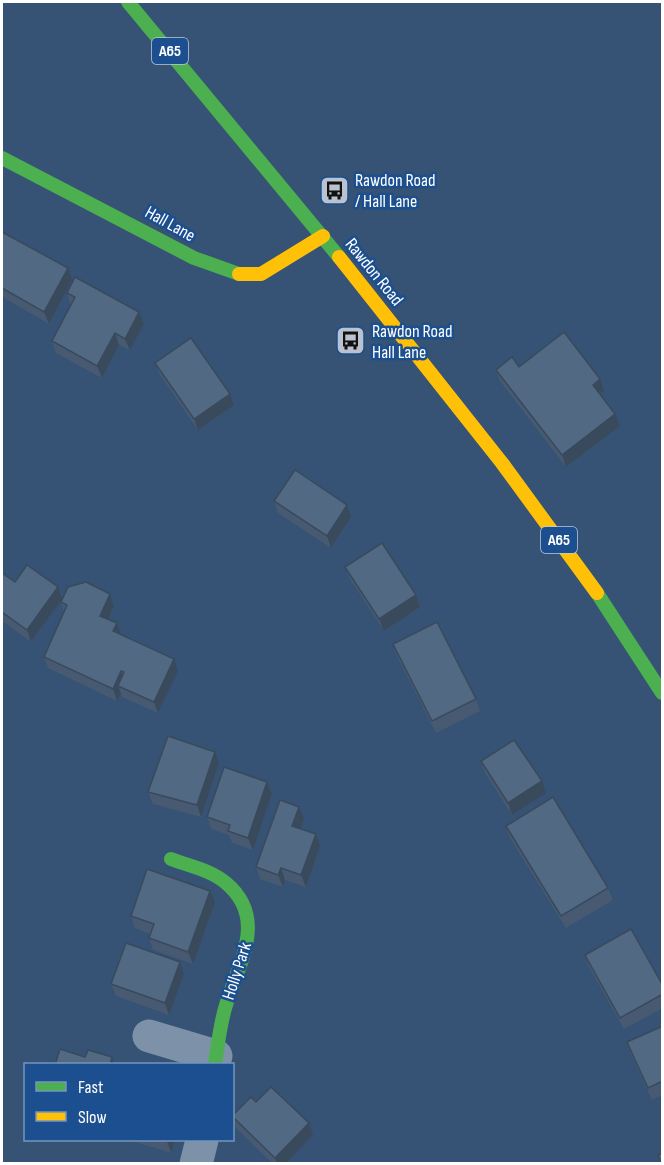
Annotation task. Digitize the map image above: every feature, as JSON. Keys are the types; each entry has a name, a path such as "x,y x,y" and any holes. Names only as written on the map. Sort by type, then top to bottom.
{"main road":[{"name":"Rawdon Road","path":"128,2 323,236 449,393 561,543 663,693"},
{"name":"Hall Lane","path":"2,158 194,258 234,274 261,274 323,236"},
{"name":"Holly Park","path":"171,859 224,881 240,896 249,912 251,928 225,1006 216,1060"}],"street":[{"name":"Holly Park","path":"149,1036 216,1060"},
{"path":"196,1164 202,1141"}],"building":[{"path":"2,232 68,268 44,312 2,288"},
{"path":"75,277 139,312 125,339 115,333 97,366 52,341 75,297 67,293"},
{"path":"564,332 600,379 593,385 615,414 562,455 496,370 512,357 519,367"},
{"path":"191,338 230,394 194,419 155,363"},
{"path":"295,470 347,505 327,536 274,501"},
{"path":"382,543 416,595 379,619 345,567"},
{"path":"27,565 58,587 27,630 2,612 2,573 15,582"},
{"path":"86,582 110,594 100,616 117,623 113,631 174,659 154,702 118,686 124,672 121,671 113,689 44,657 67,605 61,602 68,587"},
{"path":"437,622 476,699 432,721 393,644"},
{"path":"168,736 215,752 197,805 148,792"},
{"path":"514,740 542,781 508,803 481,761"},
{"path":"224,767 267,782 248,838 228,831 230,825 207,817"},
{"path":"553,797 608,888 561,916 506,826"},
{"path":"280,800 299,807 292,826 316,834 301,875 281,868 278,875 256,867"},
{"path":"147,869 210,891 188,952 149,938 154,924 131,916"},
{"path":"631,929 663,986 663,994 620,1018 585,955"},
{"path":"126,943 180,962 165,1003 111,984"},
{"path":"663,1026 663,1081 648,1088 627,1042"},
{"path":"60,1049 85,1057 88,1050 112,1057 110,1063 56,1063"},
{"path":"271,1087 309,1123 275,1158 234,1118 234,1114 251,1097 256,1102"},
{"path":"663,1153 663,1164 662,1164 658,1155"}],"traffic: fast":[{"path":"128,2 339,257"},
{"path":"2,158 194,258 239,274"},
{"path":"597,593 662,693"},
{"path":"171,859 207,872 226,883 239,897 246,911 247,941 224,1012 215,1063"}],"traffic: slow":[{"path":"239,274 261,274 323,236"},
{"path":"339,257 502,463 597,593"}],"place":[{"name":"Rawdon Road / Hall Lane","path":"334,190"},
{"name":"Rawdon Road Hall Lane","path":"351,341"}]}
